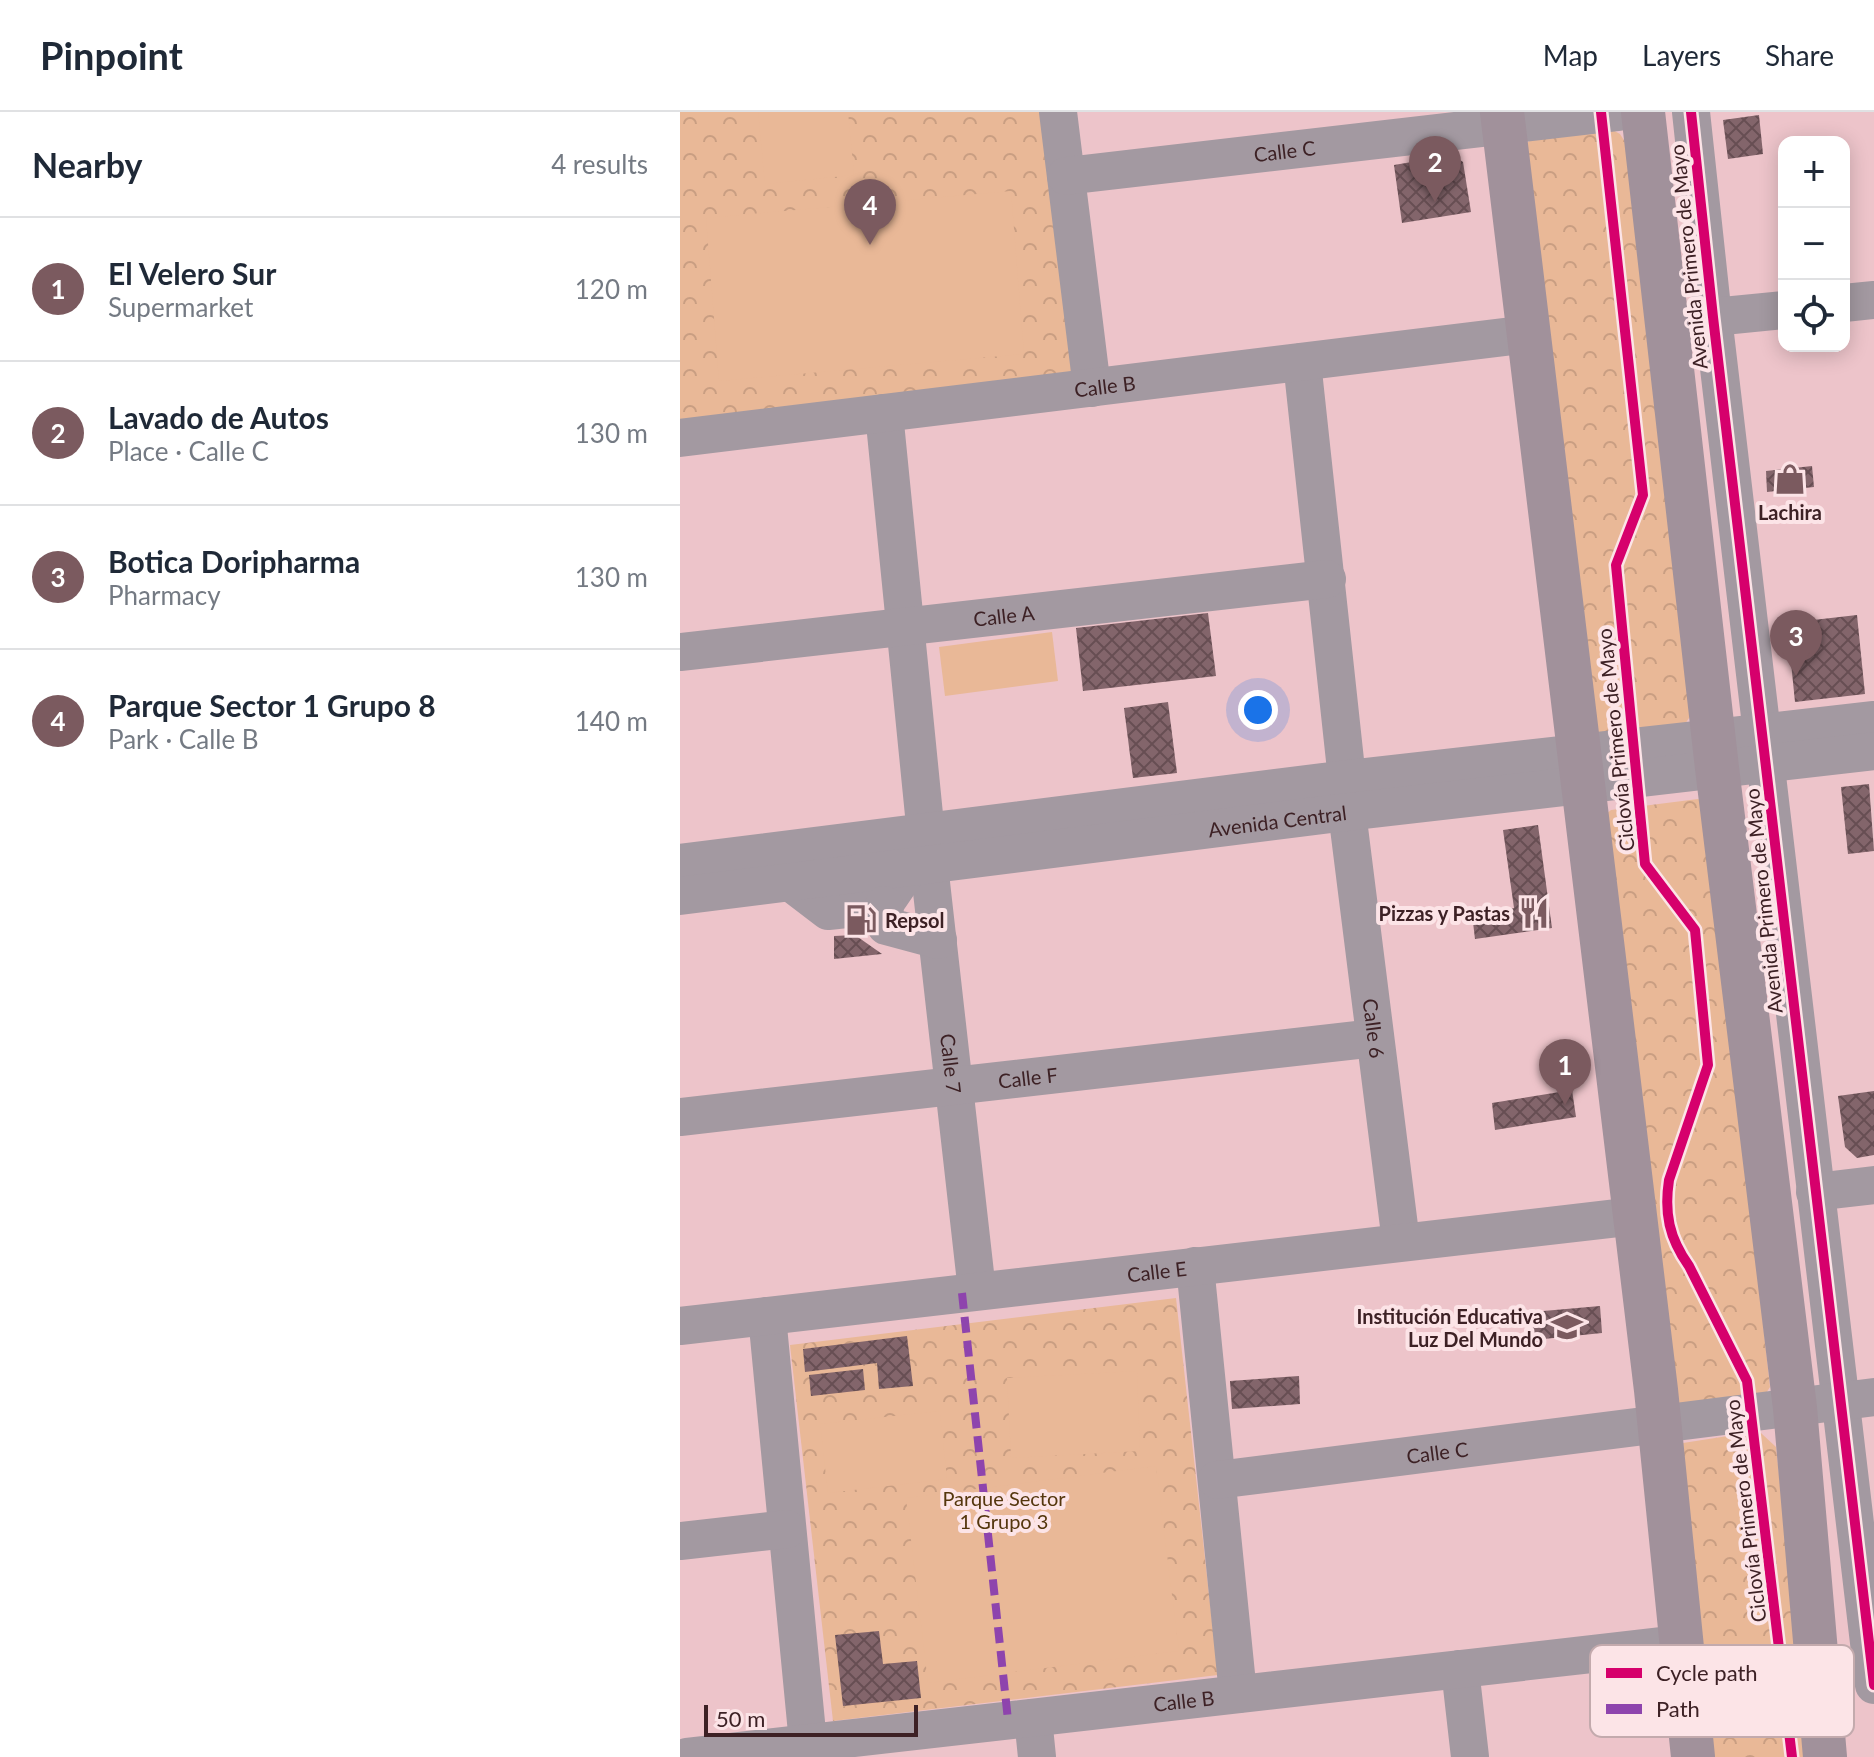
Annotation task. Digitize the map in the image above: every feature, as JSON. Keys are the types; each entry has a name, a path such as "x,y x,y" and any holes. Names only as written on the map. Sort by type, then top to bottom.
{"main road":[{"name":"Avenida Primero de Mayo","path":"1643,112 1795,1408 1815,1645"},
{"path":"1503,119 1635,1216 1680,1644"},
{"path":"1691,1737 1693,1757"},
{"name":"Avenida Primero de Mayo","path":"1823,1737 1825,1757"}],"street":[{"path":"1058,112 1092,388"},
{"name":"Calle C","path":"1066,176 1503,119 1619,112"},
{"name":"Avenida Primero de Mayo","path":"1691,112 1815,1192 1857,1399 1874,1685"},
{"path":"1850,302 1874,300"},
{"path":"1713,317 1778,311"},
{"name":"Calle B","path":"680,438 1528,334"},
{"name":"Calle 6","path":"1302,362 1327,579 1347,796 1401,1242"},
{"name":"Calle 7","path":"884,413 907,626 922,855 938,940 977,1291"},
{"name":"Calle A","path":"680,652 1327,579"},
{"name":"Avenida Central","path":"680,896 790,882 922,855 1347,796 1764,747 1874,720"},
{"name":"Avenida Central","path":"1764,747 1874,751"},
{"path":"922,855 884,905 886,926 938,940"},
{"name":"Avenida Central","path":"680,863 922,855"},
{"path":"790,882 828,911 884,905"},
{"name":"Calle F","path":"680,1117 1375,1038"},
{"path":"1815,1192 1874,1185"},
{"name":"Calle E","path":"680,1326 1635,1216"},
{"path":"1195,1266 1238,1694"},
{"path":"767,1316 808,1743"},
{"name":"Calle C","path":"1217,1480 1857,1399"},
{"path":"680,1541 787,1529"},
{"name":"Calle B","path":"1671,1645 1680,1644"},
{"name":"Calle B","path":"687,1757 1590,1654"},
{"path":"1460,1669 1470,1757"},
{"path":"1033,1718 1037,1757"}],"green space":[{"path":"680,112 1045,112 1076,378 680,420"},
{"path":"758,112 848,112 854,175 765,184"},
{"path":"1607,127 1620,134 1627,145 1691,715 1683,727 1602,738 1593,731 1524,145 1535,137"},
{"path":"1011,191 1024,354 719,381 706,218"},
{"path":"1052,632 1058,681 945,696 939,647"},
{"path":"1698,799 1705,802 1707,813 1770,1387 1763,1398 1678,1410 1601,818 1611,810"},
{"name":"Parque Sector 1 Grupo 3","path":"1176,1298 1218,1675 833,1721 790,1345"},
{"path":"1137,1371 1140,1451 1011,1458 1007,1378"},
{"path":"940,1411 947,1479 828,1493 820,1424"},
{"path":"1761,1433 1776,1447 1798,1645 1698,1645 1683,1443"},
{"path":"1156,1466 1179,1651 928,1683 906,1498"},
{"path":"1705,1737 1808,1737 1810,1757 1706,1757"}],"building":[{"path":"1759,115 1763,154 1728,159 1723,120"},
{"path":"1453,155 1463,162 1471,212 1402,223 1394,165"},
{"name":"Lachira","path":"1812,466 1814,487 1767,492 1766,471"},
{"path":"1208,613 1216,676 1083,691 1076,628"},
{"path":"1857,615 1865,694 1795,702 1787,623"},
{"path":"1168,702 1177,773 1133,778 1124,708"},
{"path":"1869,784 1874,851 1848,854 1841,787"},
{"path":"1538,825 1552,928 1475,939 1472,914 1514,908 1503,830"},
{"path":"855,935 882,954 834,959 834,936"},
{"path":"1572,1090 1576,1117 1495,1130 1492,1103"},
{"path":"1874,1091 1874,1155 1857,1158 1845,1147 1838,1096"},
{"name":"Institución Educativa Luz Del Mundo","path":"1600,1306 1602,1333 1534,1340 1532,1312"},
{"path":"907,1336 913,1386 879,1389 877,1363 805,1372 803,1349"},
{"path":"863,1369 865,1390 811,1396 809,1375"},
{"path":"1299,1376 1300,1404 1232,1409 1230,1381"},
{"path":"879,1631 883,1664 917,1661 921,1698 843,1706 835,1635"}],"marked path":[{"path":"962,1293 1008,1720"}],"cycle path":[{"name":"Ciclovía Primero de Mayo","path":"1601,112 1643,495 1616,565 1645,864 1695,930 1708,1065 1669,1180 1668,1214 1677,1245 1747,1381 1779,1645"},
{"path":"1691,112 1874,1685"},
{"name":"Ciclovía Primero de Mayo","path":"1790,1737 1792,1757"}],"place":[{"name":"Lavado de Autos","path":"1435,202"},
{"name":"Parque Sector 1 Grupo 8","path":"870,245"},
{"name":"Lachira","path":"1790,479"},
{"name":"Botica Doripharma","path":"1796,676"},
{"name":"Pizzas y Pastas","path":"1534,913"},
{"name":"Repsol","path":"861,920"},
{"name":"El Velero Sur","path":"1565,1105"},
{"name":"Institución Educativa Luz Del Mundo","path":"1567,1327"}]}
